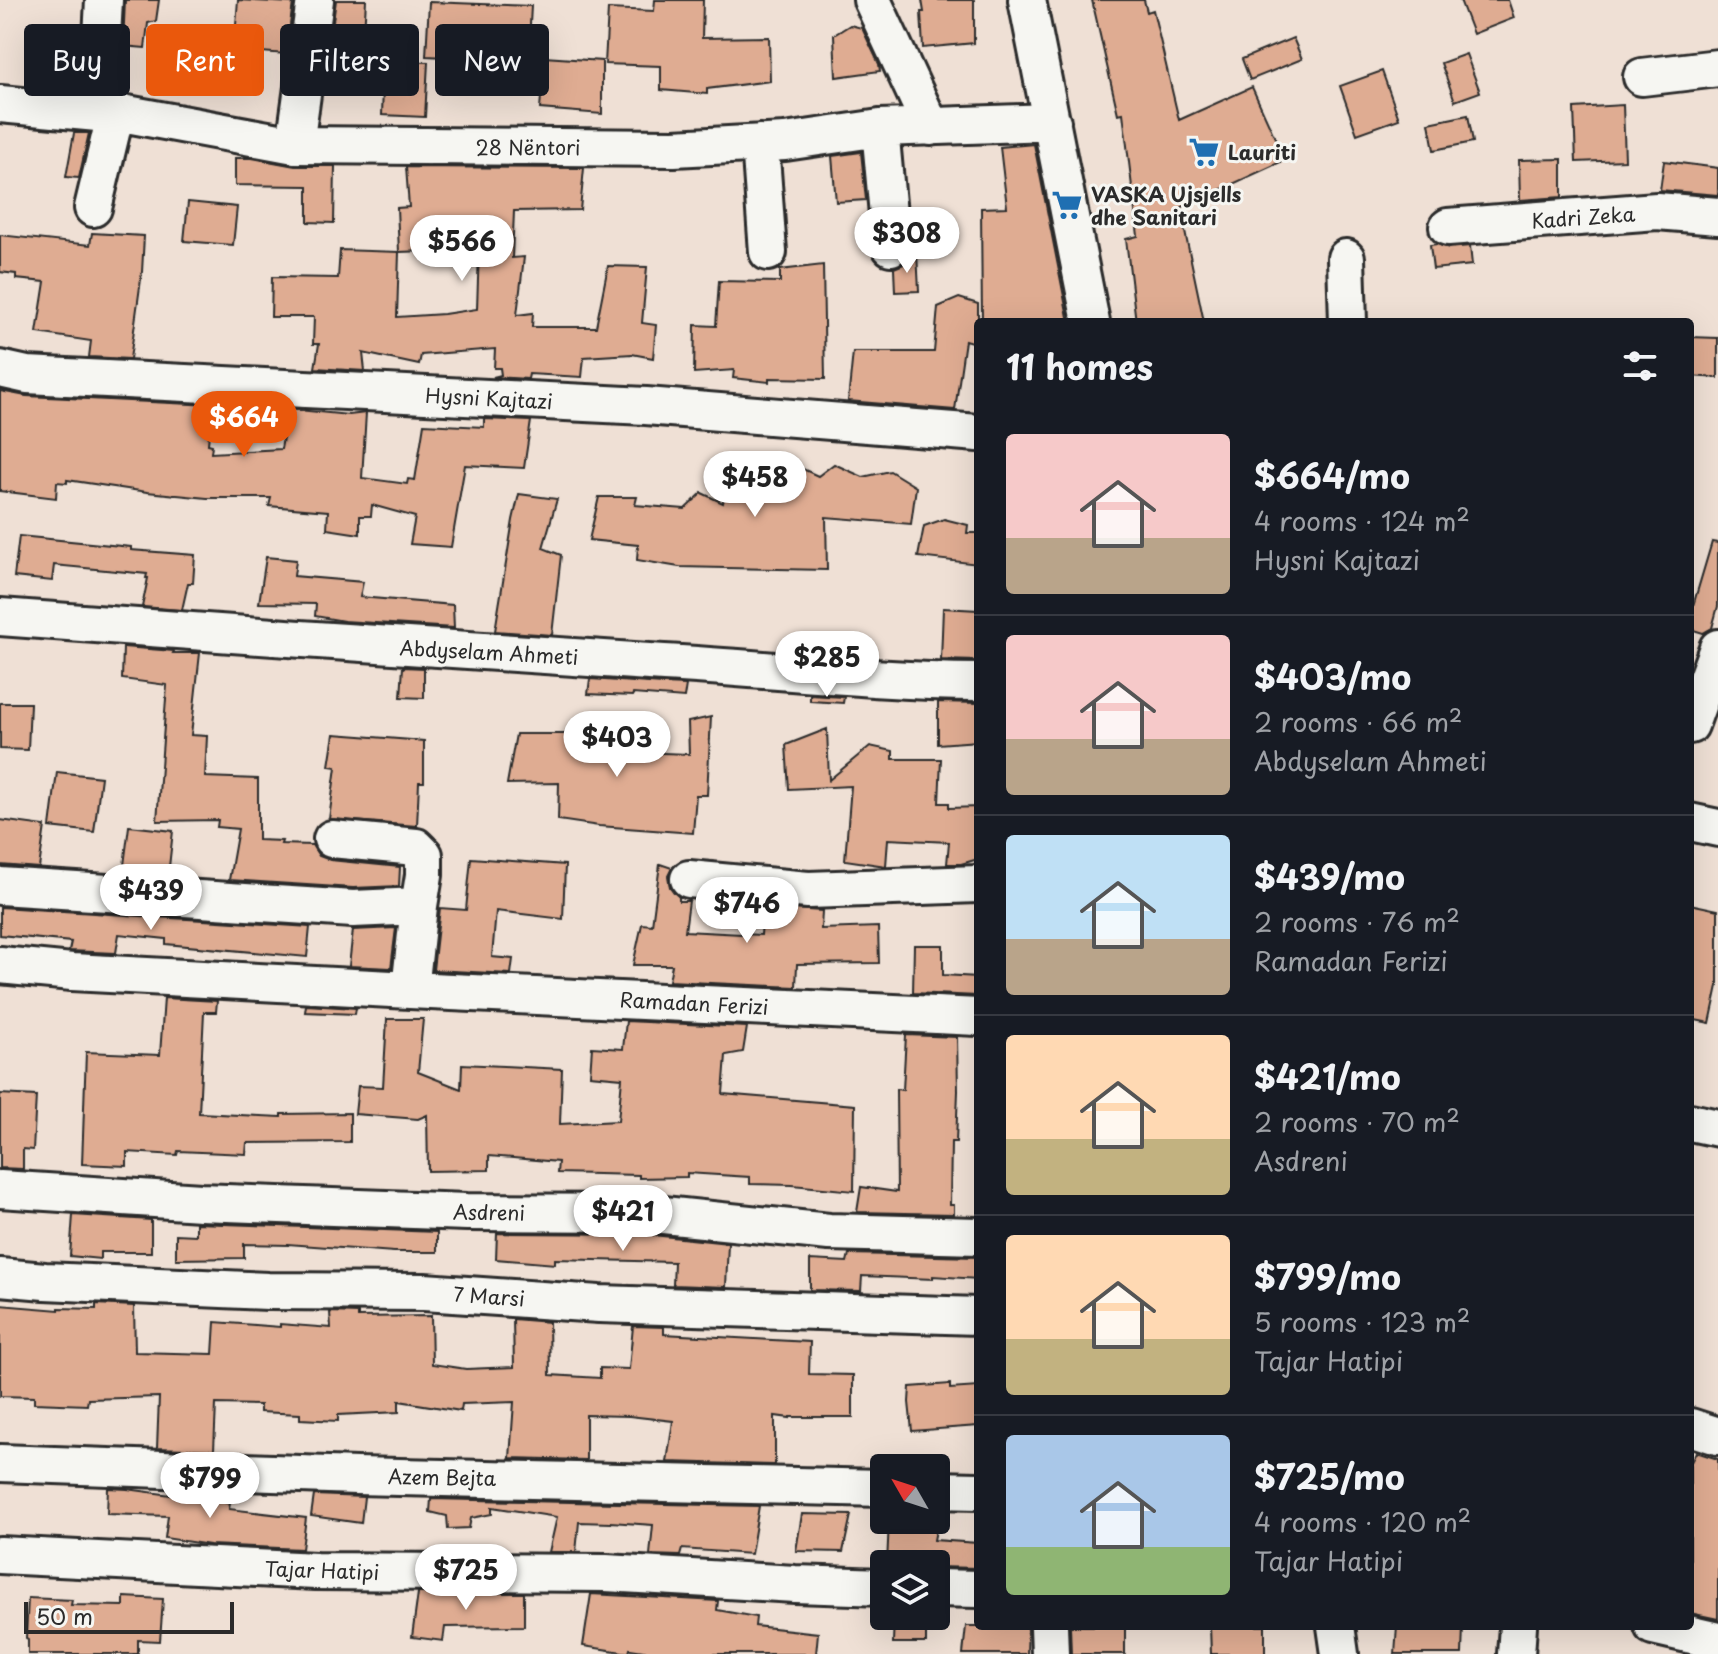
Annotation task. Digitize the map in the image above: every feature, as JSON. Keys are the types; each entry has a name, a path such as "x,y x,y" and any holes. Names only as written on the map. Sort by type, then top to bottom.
{"street":[{"path":"93,208 107,112 104,0"},
{"path":"295,145 315,0"},
{"path":"872,0 931,127"},
{"path":"1027,0 1090,318"},
{"path":"1642,77 1718,68"},
{"name":"28 Nëntori","path":"0,104 107,112 295,145 674,148 785,142 880,128 1052,122"},
{"path":"880,128 891,247"},
{"path":"760,143 768,252"},
{"name":"Kadri Zeka","path":"1448,227 1657,211 1718,216"},
{"path":"1346,258 1348,318"},
{"name":"Hysni Kajtazi","path":"0,369 27,375 646,406 974,433"},
{"name":"Abdyselam Ahmeti","path":"0,617 910,681 974,682"},
{"path":"1694,713 1709,670"},
{"path":"1694,823 1718,828"},
{"path":"332,839 416,847 424,855 410,990"},
{"path":"689,879 808,890 974,884"},
{"path":"0,886 353,909 419,906"},
{"name":"Ramadan Ferizi","path":"0,965 72,972 410,990 974,1017"},
{"path":"1694,1123 1718,1128"},
{"name":"Asdreni","path":"0,1189 217,1203 467,1212 644,1213 829,1232 974,1236"},
{"name":"7 Marsi","path":"0,1277 268,1291 424,1292 599,1304 974,1316"},
{"path":"1694,1428 1718,1436"},
{"name":"Azem Bejta","path":"0,1463 356,1476 870,1488"},
{"path":"950,1490 974,1491"},
{"name":"Tajar Hatipi","path":"0,1555 316,1571 606,1573 870,1587"},
{"path":"950,1588 974,1589"},
{"path":"1049,1630 1050,1654"},
{"path":"1337,1630 1340,1654"},
{"path":"1516,1654 1518,1630"},
{"path":"1670,1630 1718,1641"}],"building":[{"path":"125,0 159,0 156,21 146,24 145,48 130,47 130,24 124,24"},
{"path":"238,0 293,3 290,24 280,24 280,54 264,52 264,24 236,24"},
{"path":"336,0 366,0 365,24 333,24"},
{"path":"655,0 703,0 702,38 769,37 770,81 707,89 707,94 661,90 661,66 605,64 608,9 654,11"},
{"path":"922,0 974,0 974,43 923,48"},
{"path":"1092,0 1144,0 1147,12 1153,10 1179,120 1252,87 1285,160 1180,208 1203,318 1136,318 1126,239 1138,236 1123,113 1118,114"},
{"path":"1460,0 1508,0 1514,18 1473,34"},
{"path":"429,2 531,6 530,24 435,24 435,56 426,56"},
{"path":"850,25 862,28 880,71 836,77 834,35"},
{"path":"1293,38 1302,59 1250,80 1242,59"},
{"path":"1466,54 1480,92 1455,101 1441,63"},
{"path":"549,57 602,61 602,114 540,109 541,96 549,96"},
{"path":"419,62 428,62 425,117 382,115 383,96 419,96"},
{"path":"1382,71 1399,119 1357,134 1340,86"},
{"path":"1623,105 1625,160 1576,162 1574,108"},
{"path":"1468,115 1473,142 1434,150 1429,123"},
{"path":"74,133 89,133 79,178 66,177"},
{"path":"1034,144 1068,318 982,318 981,208 1007,207 1000,147"},
{"path":"861,152 866,200 836,202 832,156"},
{"path":"235,158 295,166 335,166 334,223 308,222 308,186 235,185"},
{"path":"1562,159 1562,197 1520,200 1519,160"},
{"path":"1664,161 1718,168 1718,195 1660,190"},
{"path":"406,167 584,168 580,210 514,211 512,258 524,257 517,315 533,313 532,327 596,327 608,266 647,267 642,323 656,325 653,358 632,354 584,357 582,377 529,374 528,379 493,377 501,375 500,368 494,368 495,349 421,355 419,365 363,353 365,371 315,368 319,344 313,344 314,317 271,317 272,277 338,278 340,250 399,252 397,208 409,207","holes":["479,249 477,309 397,317 399,252"]},
{"path":"188,202 237,207 233,245 184,241"},
{"path":"92,233 144,236 130,359 89,357 91,341 37,333 45,282 16,279 16,274 0,272 0,235 90,245"},
{"path":"1430,245 1449,248 1470,246 1472,265 1433,269"},
{"path":"917,252 919,291 895,292 894,268 904,264 911,253"},
{"path":"823,265 825,379 769,378 769,382 733,378 734,370 694,373 695,325 716,326 719,281 780,282 780,270"},
{"path":"959,298 978,304 978,318 974,318 974,343 965,340 955,410 848,401 853,352 934,352 938,307"},
{"path":"1694,337 1718,338 1718,378 1694,376"},
{"path":"0,391 26,396 212,405 208,444 212,445 211,453 281,449 288,409 349,415 366,413 362,478 407,484 408,479 415,480 424,424 484,427 484,419 531,421 524,468 465,465 451,547 410,544 415,517 372,505 371,516 360,516 360,534 327,529 328,511 269,506 271,498 207,498 67,480 67,483 57,482 56,498 0,491"},
{"path":"731,459 767,462 764,488 803,469 818,476 834,464 863,477 890,471 916,487 911,524 826,517 827,570 679,567 637,560 638,545 589,540 599,497 637,497 635,505 685,509 702,493 723,503"},
{"path":"519,494 557,499 543,548 561,555 552,635 495,631"},
{"path":"944,519 968,525 967,533 974,533 974,564 918,557 924,526"},
{"path":"19,536 195,555 193,583 188,583 182,610 142,607 147,574 54,565 52,581 14,577"},
{"path":"1712,542 1718,543 1718,606 1712,628 1703,633 1694,630 1694,603"},
{"path":"266,557 296,560 294,576 363,582 360,597 453,605 454,628 344,621 315,616 316,604 259,603"},
{"path":"943,608 974,610 974,661 941,660"},
{"path":"123,647 200,653 191,735 207,736 205,777 258,779 258,840 312,845 319,856 330,860 400,867 399,886 353,888 229,880 238,829 217,827 218,820 157,821 167,685 122,679"},
{"path":"403,667 424,668 424,698 401,697"},
{"path":"590,679 686,685 684,698 588,694"},
{"path":"810,695 844,697 843,703 810,701"},
{"path":"938,702 974,703 974,741 938,744"},
{"path":"0,703 30,703 28,750 0,749"},
{"path":"711,717 707,795 696,795 693,833 558,820 559,783 507,784 516,734 582,734 581,745 618,737 636,740 636,752 689,754 688,722"},
{"path":"827,729 829,780 870,746 893,751 893,759 941,759 939,803 949,803 949,808 974,807 974,860 947,864 949,842 888,839 886,866 845,860 851,786 789,789 786,745"},
{"path":"334,734 424,741 424,782 419,782 417,826 329,819 336,767 329,766"},
{"path":"57,772 101,777 94,832 50,827"},
{"path":"0,820 45,826 39,868 0,865"},
{"path":"129,826 173,831 168,876 123,873"},
{"path":"471,858 565,865 563,919 496,911 492,957 513,959 511,974 433,970 440,908 466,910"},
{"path":"660,864 672,868 668,876 670,887 679,901 689,901 685,931 761,935 763,907 822,911 821,929 878,927 879,963 797,964 796,987 669,981 672,965 633,965 642,924 652,925"},
{"path":"1694,905 1718,910 1718,986 1710,1023 1694,1020"},
{"path":"0,907 310,927 307,957 166,944 166,939 119,934 116,953 69,951 71,942 0,935"},
{"path":"396,928 391,968 349,966 353,930"},
{"path":"914,945 943,945 943,975 974,977 974,996 913,993"},
{"path":"164,998 217,1001 216,1012 204,1012 199,1113 281,1117 281,1114 350,1113 350,1142 247,1143 246,1154 127,1152 127,1166 82,1164 86,1052 160,1055"},
{"path":"306,1005 356,1008 355,1014 305,1012"},
{"path":"387,1019 423,1019 418,1072 461,1089 462,1064 562,1069 560,1124 618,1121 622,1078 590,1075 592,1047 623,1049 626,1021 747,1027 743,1052 726,1055 723,1094 855,1105 854,1191 750,1184 750,1177 687,1173 687,1177 639,1178 639,1175 557,1173 558,1162 489,1156 489,1170 428,1171 427,1115 418,1119 355,1114 358,1086 383,1087"},
{"path":"906,1035 957,1037 956,1142 951,1142 950,1205 954,1205 954,1214 857,1212 861,1187 897,1192 896,1089 903,1090"},
{"path":"0,1094 36,1096 33,1150 23,1149 23,1169 0,1168"},
{"path":"73,1215 151,1220 151,1252 100,1252 100,1259 70,1256"},
{"path":"196,1223 437,1232 437,1252 244,1244 244,1258 176,1259 176,1234 196,1235"},
{"path":"497,1233 643,1234 728,1243 726,1287 673,1285 674,1262 555,1259 555,1264 496,1259"},
{"path":"849,1254 974,1257 974,1279 862,1276 861,1291 810,1290 810,1260 847,1262"},
{"path":"96,1304 134,1306 135,1352 213,1354 215,1322 331,1328 330,1312 358,1313 358,1317 431,1316 432,1364 466,1369 514,1367 513,1319 549,1322 550,1375 600,1378 600,1368 629,1369 633,1326 664,1327 664,1334 810,1342 809,1374 853,1375 853,1417 775,1416 775,1465 667,1462 673,1421 629,1416 586,1415 586,1460 510,1458 514,1402 462,1404 461,1411 399,1401 399,1412 338,1415 338,1421 300,1419 300,1414 260,1412 260,1405 216,1404 214,1450 157,1448 159,1397 88,1399 87,1405 34,1403 34,1397 0,1396 0,1305 59,1310 96,1309"},
{"path":"950,1384 950,1389 974,1387 974,1426 912,1431 910,1387"},
{"path":"1696,1452 1718,1459 1718,1619 1694,1614"},
{"path":"108,1488 230,1503 229,1509 306,1518 302,1549 210,1545 165,1538 168,1516 107,1514"},
{"path":"314,1495 364,1497 361,1523 311,1516"},
{"path":"431,1499 759,1506 751,1554 682,1549 680,1556 650,1555 653,1525 579,1522 576,1552 549,1552 557,1517 492,1507 492,1514 471,1518 469,1528 448,1529 447,1516 430,1512"},
{"path":"802,1514 851,1515 843,1552 796,1551"},
{"path":"888,1534 935,1534 934,1540 974,1543 974,1568 950,1567 950,1550 888,1550"},
{"path":"418,1593 524,1593 524,1626 445,1627 443,1641 412,1637"},
{"path":"591,1594 718,1601 717,1610 756,1617 755,1626 818,1633 816,1654 662,1654 630,1649 629,1653 583,1646"},
{"path":"124,1597 163,1599 160,1641 138,1640 138,1654 28,1654 28,1598 72,1600 71,1605 124,1606"},
{"path":"966,1626 974,1626 974,1630 1028,1630 1027,1654 963,1654"},
{"path":"893,1630 926,1630 926,1643 893,1643"},
{"path":"1070,1630 1125,1630 1125,1654 1071,1654"},
{"path":"1210,1630 1265,1630 1265,1654 1211,1654"},
{"path":"1397,1630 1463,1630 1462,1654 1395,1654"}],"place":[{"name":"Lauriti","path":"1204,152"},
{"name":"VASKA Ujsjells dhe Sanitari","path":"1067,205"}]}
